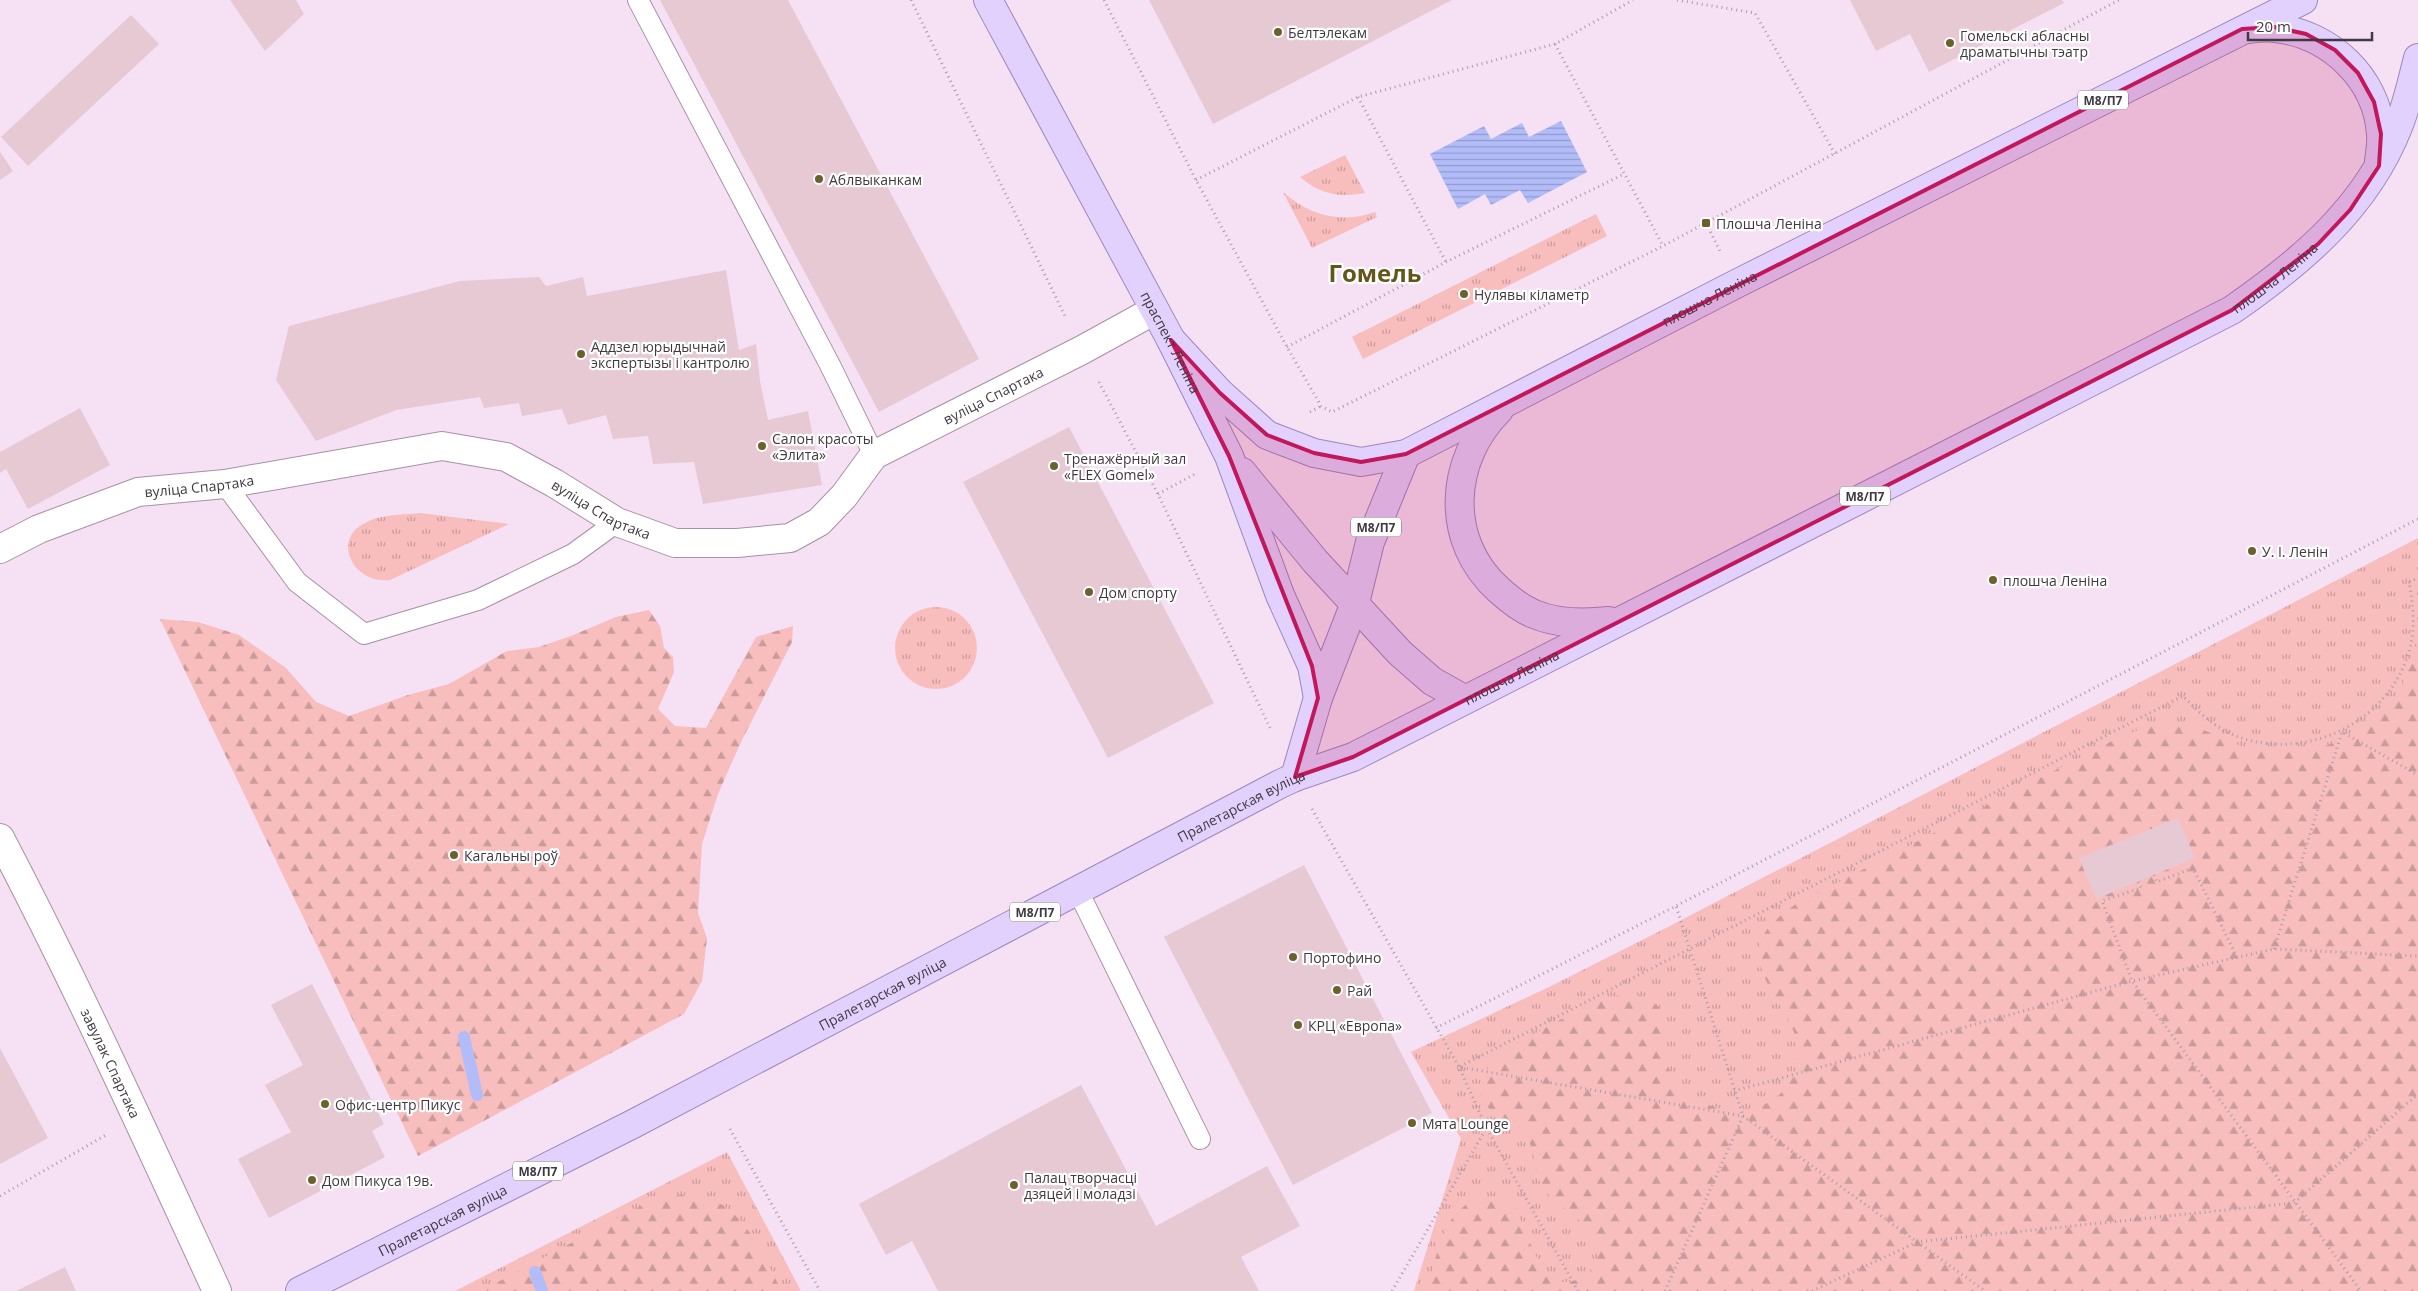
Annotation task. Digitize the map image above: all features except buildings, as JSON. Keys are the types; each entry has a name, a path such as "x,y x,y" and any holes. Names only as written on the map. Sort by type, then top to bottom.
{"main road":[{"name":"праспект Леніна","path":"988,0 1153,311 1171,340 1229,456 1280,595 1312,666 1318,698"},
{"name":"плошча Леніна","path":"1171,340 1220,394 1267,436 1314,453 1361,462 1406,454 1524,392 2242,29 2303,0"},
{"name":"плошча Леніна","path":"2242,29 2274,27 2306,34 2335,50 2358,73 2374,102 2381,134 2379,166"},
{"name":"плошча Леніна","path":"1229,456 1315,561 1400,653 1432,681 1464,699 2232,310 2273,281 2318,244 2350,210 2379,166 2398,127 2418,58"},
{"name":"плошча Леніна","path":"1524,392 1503,406 1486,423 1473,444 1464,466 1460,490 1460,516 1466,539 1476,562 1491,583 1510,600 1532,614 1557,621 1583,624 1609,621 1634,613"},
{"name":"М8/П7","path":"1295,777 1318,698 1355,603 1370,542 1406,454"},
{"name":"Пралетарская вуліца","path":"300,1291 633,1124 1078,889 1295,777 1353,757 1464,699"}],"street":[{"name":"вуліца Спартака","path":"0,549 39,529 138,492 225,484 442,446 506,457 554,483 618,522 675,543 737,543 790,538 819,522 844,496 874,455 1082,350 1153,311"},
{"name":"завулак Спартака","path":"0,838 60,952 217,1291"}],"lane":[{"path":"638,0 830,365 874,455"},
{"path":"225,484 297,582 364,634 478,600 573,554 618,522"},
{"path":"1078,889 1200,1139"}],"path":[{"path":"1104,0 1196,180 1287,347 1321,406 1324,410 1334,412 1663,246 2119,0"},
{"path":"1196,180 1358,97 1555,44 1633,0"},
{"path":"1677,0 1755,13 1835,154"},
{"path":"1555,44 1663,246"},
{"path":"1358,97 1446,262"},
{"path":"1287,347 1446,262 1624,174"},
{"path":"1158,494 1201,471"},
{"path":"1436,1028 1676,906 2418,519"},
{"path":"1458,1067 1690,946 2183,696 2200,714 2221,728 2243,738 2268,744 2318,741 2342,732 2363,719 2396,680 2407,657 2412,632 2413,607 2409,582 2418,578"},
{"path":"2342,732 2418,775"},
{"path":"2274,950 2342,732"},
{"path":"1311,807 1458,1067 1487,1129 1578,1291"},
{"path":"2154,875 2157,882 2194,868 2237,957"},
{"path":"2138,882 2140,888 2102,901 2132,981 2360,1291"},
{"path":"1665,1291 1742,1116 1676,906"},
{"path":"1734,1091 2132,981 2237,957 2274,950 2418,956"},
{"path":"1458,1067 1742,1116 1985,1291"},
{"path":"1812,1291 1917,1242 2294,1203 2418,1094"},
{"path":"0,1196 138,1117"},
{"path":"730,1129 820,1291"},
{"path":"1392,1291 1487,1129"}],"highlighted area":[{"path":"2274,27 2306,34 2335,50 2358,73 2374,102 2381,134 2379,166 2350,210 2318,244 2232,310 1353,757 1295,777 1318,698 1312,666 1229,456 1171,340 1220,393 1267,435 1314,453 1361,462 1406,454 2242,29"}],"green space":[{"path":"1345,155 1365,193 1338,195 1322,191 1300,177"},
{"path":"1283,192 1304,207 1326,215 1350,217 1375,212 1377,217 1312,248"},
{"path":"1596,214 1607,236 1363,359 1352,337"},
{"path":"420,513 509,524 390,580 377,579 366,575 357,568 351,560 348,550 349,540 354,531 376,518"},
{"path":"2418,538 2418,1291 1414,1291 1461,1139 1411,1052 1549,987 1664,929"},
{"path":"936,607 952,610 965,619 974,632 977,648 974,664 965,677 952,686 936,689 920,686 907,677 898,664 895,648 898,632 907,619 920,610"},
{"path":"649,610 660,626 664,648 673,657 674,672 658,709 675,726 706,728 756,637 793,626 792,642 741,742 718,794 702,844 698,913 707,938 702,981 684,1014 418,1156 160,619 198,622 239,635 286,668 316,702 349,716 408,695 449,684 507,651 539,647 616,617"},
{"path":"2418,632 2418,1291 1427,1291 1438,1250 1449,1224 1467,1204 1485,1197 1499,1198 1515,1208 1541,1266 1551,1279 1560,1282 1570,1282 1579,1279 1593,1266 1597,1258 1597,1248 1589,1230 1553,1199 1541,1184 1530,1144 1523,1131 1495,1113 1486,1105 1482,1097 1482,1080 1486,1071 1499,1055 1507,1049 1586,1007 1618,995 1637,995 1652,1002 1662,1012 1665,1019 1665,1053 1667,1062 1674,1078 1686,1091 1709,1105 1725,1110 1733,1111 1756,1108 1763,1105 1774,1099 1787,1087 1793,1076 1798,1059 1797,1043 1792,1028 1762,969 1759,953 1760,945 1762,938 1771,925 1796,904 2110,742 2143,729 2170,724 2189,725 2244,747 2273,752 2292,752 2331,744 2365,726 2380,714 2393,699 2406,676"},
{"path":"727,1152 801,1291 455,1291"},
{"path":"691,1194 713,1200 726,1207 736,1216 746,1227 762,1252 782,1291 481,1291 639,1207 667,1197"}],"water":[{"path":"1561,121 1587,172 1528,203 1520,190 1491,205 1485,194 1458,209 1430,154 1484,126 1491,139 1522,123 1529,137"}],"waterway":[{"path":"464,1037 477,1095"},
{"path":"535,1272 542,1291"}],"place":[{"name":"Белтэлекам","path":"1278,32"},
{"name":"Гомельскі абласны драматычны тэатр","path":"1950,43"},
{"name":"Аблвыканкам","path":"819,179"},
{"name":"Плошча Леніна","path":"1706,223"},
{"name":"Нулявы кіламетр","path":"1464,294"},
{"name":"Аддзел юрыдычнай экспертызы і кантролю","path":"581,354"},
{"name":"Салон красоты «Элита»","path":"762,446"},
{"name":"Тренажёрный зал «FLEX Gomel»","path":"1054,466"},
{"name":"У. І. Ленін","path":"2252,551"},
{"name":"плошча Леніна","path":"1993,580"},
{"name":"Дом спорту","path":"1089,592"},
{"name":"Кагальны роў","path":"454,855"},
{"name":"Портофино","path":"1293,957"},
{"name":"Рай","path":"1337,990"},
{"name":"КРЦ «Европа»","path":"1298,1025"},
{"name":"Офис-центр Пикус","path":"325,1104"},
{"name":"Мята Lounge","path":"1412,1123"},
{"name":"Дом Пикуса 19в.","path":"312,1180"},
{"name":"Палац творчасці дзяцей і моладзі","path":"1014,1185"}],"district":[{"name":"Гомель","path":"1375,272"}]}
